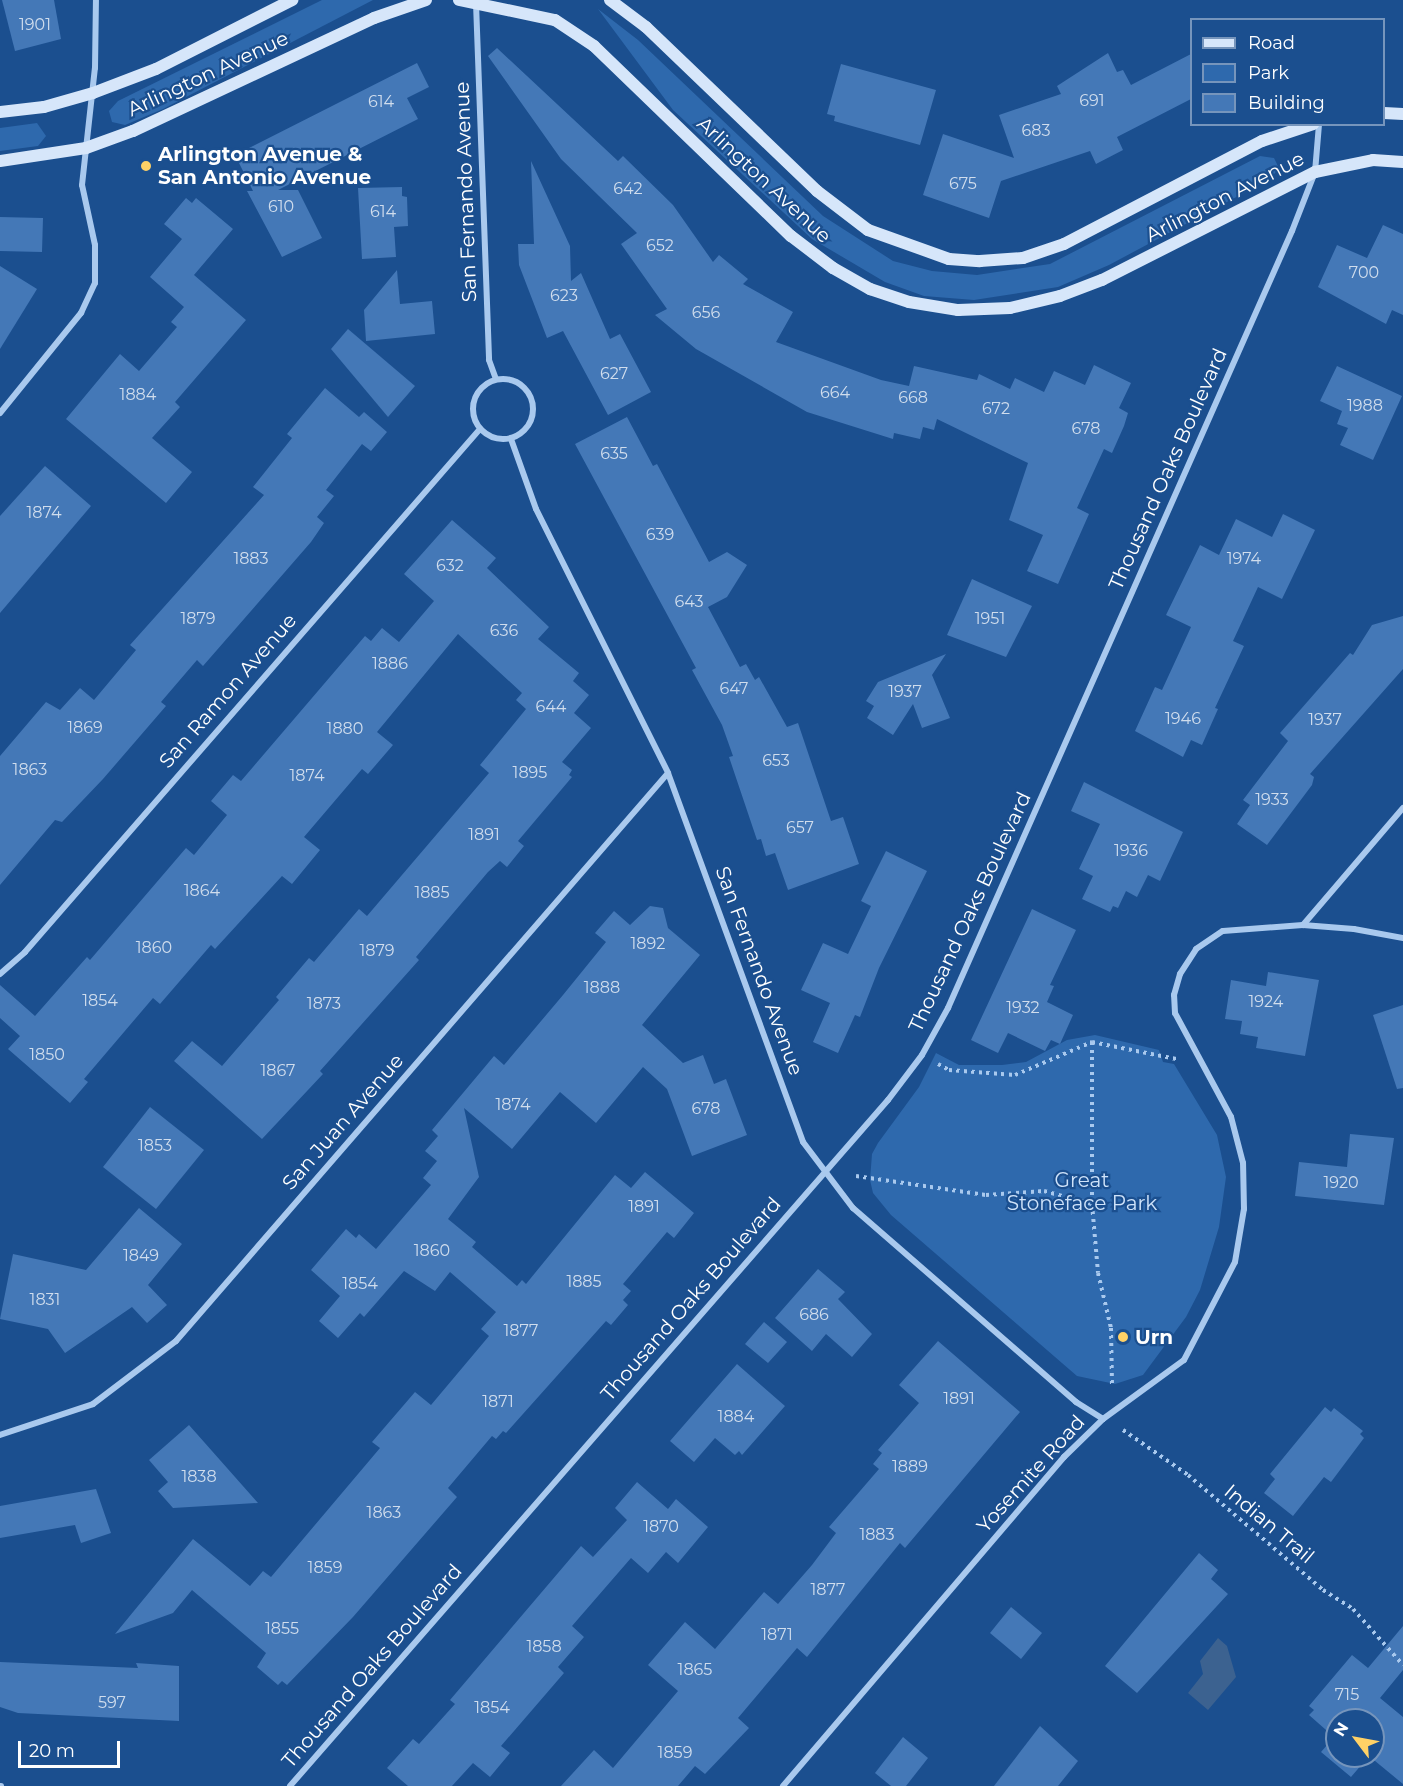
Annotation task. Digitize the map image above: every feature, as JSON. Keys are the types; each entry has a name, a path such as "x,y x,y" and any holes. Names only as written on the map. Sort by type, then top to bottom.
{"main road":[{"name":"Arlington Avenue","path":"0,112 44,107 93,93 156,69 292,0"},
{"name":"Arlington Avenue","path":"0,161 86,148 162,120 374,18 426,0"},
{"name":"Arlington Avenue","path":"459,0 476,1 555,21 594,46 791,236 852,279 909,302 958,310 989,309 1060,297 1102,280 1315,172 1373,160 1403,162"},
{"name":"Arlington Avenue","path":"610,0 646,27 817,191 859,224 949,259 980,261 1023,258 1064,244 1262,141 1307,126"},
{"path":"1385,114 1403,114"}],"street":[{"path":"0,412 81,313 95,283 95,245 83,195 93,93 96,0"},
{"name":"San Fernando Avenue","path":"476,1 489,360 496,379"},
{"name":"Thousand Oaks Boulevard","path":"290,1786 825,1171 922,1055 948,1008 1315,172 1319,126"},
{"path":"496,379 507,379 525,388 534,407 528,427 512,439 494,439 480,429 474,420 474,400 479,391 496,379"},
{"name":"San Ramon Avenue","path":"0,974 25,952 480,429"},
{"name":"San Fernando Avenue","path":"512,439 537,509 668,773 803,1142 853,1208 1076,1402 1103,1419"},
{"name":"San Juan Avenue","path":"0,1435 93,1404 176,1341 668,773"},
{"path":"1303,925 1403,808"},
{"name":"Yosemite Road","path":"783,1786 1064,1457 1103,1419 1184,1360 1235,1262 1244,1209 1243,1163 1231,1117 1175,1013 1174,995 1180,974 1196,949 1223,931 1303,925 1354,928 1403,938"}],"path":[{"path":"922,1055 950,1070 1015,1075 1092,1042 1179,1060"},
{"path":"1092,1042 1092,1204 1098,1273 1111,1328 1115,1379 1103,1419"},
{"path":"825,1171 986,1195 1044,1191 1092,1204"},
{"name":"Indian Trail","path":"1103,1419 1170,1461 1323,1590 1353,1609 1403,1665"}],"green space":[{"path":"322,0 373,0 163,109 125,125 112,122 109,111 118,101"},
{"path":"598,9 638,40 823,216 893,261 932,271 977,275 1050,264 1260,156 1274,158 1279,168 1270,179 1109,265 1058,287 974,300 924,296 885,282 812,239 673,110"},
{"path":"37,123 46,136 38,146 0,151 0,128"},
{"name":"Great Stoneface Park","path":"1095,1035 1159,1050 1163,1062 1174,1064 1217,1135 1226,1177 1219,1227 1200,1290 1186,1317 1143,1375 1115,1384 1077,1376 891,1215 873,1193 870,1180 872,1154 919,1087 936,1053 959,1065 1002,1065 1026,1062 1067,1040"}],"shaded area":[{"path":"1218,1638 1227,1646 1236,1677 1208,1710 1188,1693 1203,1674 1200,1661"}],"building":[{"path":"2,0 54,0 61,39 15,51"},
{"path":"497,48 618,161 623,156 673,205 713,262 719,255 748,279 743,284 793,312 776,342 881,380 909,386 914,366 977,380 979,374 1010,389 1015,378 1044,392 1054,371 1085,385 1094,365 1131,383 1119,408 1128,413 1124,426 1112,453 1104,449 1077,508 1089,514 1058,584 1027,571 1043,535 1009,520 1028,463 937,419 934,430 923,427 920,439 894,433 893,439 807,412 696,349 655,315 667,309 621,244 637,233 561,159 488,56"},
{"path":"1108,53 1117,72 1123,70 1131,85 1190,55 1190,100 1117,137 1123,150 1096,164 1090,151 1001,181 989,218 923,195 943,134 1014,158 999,115 1061,94 1057,86"},
{"path":"417,63 429,87 407,98 418,119 278,190 298,190 322,238 282,257 247,191 253,191 235,155"},
{"path":"841,64 936,90 920,145 834,121 835,116 827,114"},
{"path":"531,161 570,246 571,281 581,273 610,339 620,334 651,392 608,415 563,331 547,338 519,265 518,244 534,244"},
{"path":"402,187 402,196 407,197 408,226 394,227 396,257 362,259 358,188"},
{"path":"186,198 192,203 196,198 233,229 194,275 246,320 175,402 180,407 152,438 192,472 166,503 66,419 120,354 139,371 177,327 171,322 184,307 150,277 182,239 164,224"},
{"path":"0,217 43,218 42,252 0,251"},
{"path":"1383,225 1403,234 1403,315 1392,310 1386,324 1318,287 1337,245 1367,258"},
{"path":"0,266 37,289 0,349"},
{"path":"397,270 400,304 432,301 435,334 366,341 364,310"},
{"path":"348,329 415,386 388,417 331,349"},
{"path":"1337,366 1402,396 1373,460 1340,445 1348,428 1337,424 1342,411 1320,401"},
{"path":"325,388 359,417 364,412 387,432 371,451 362,444 326,490 334,496 317,517 324,523 311,542 203,666 197,660 161,702 166,706 103,779 62,822 55,820 0,885 0,756 46,702 60,710 80,688 94,700 136,650 130,645 264,495 253,487 292,438 287,434"},
{"path":"627,417 653,466 657,464 709,562 727,552 747,565 727,597 708,607 740,667 746,664 755,680 759,677 787,727 798,723 831,821 843,817 859,864 788,890 775,853 766,856 761,839 757,840 729,757 733,756 722,725 692,670 696,668 575,444"},
{"path":"45,466 91,506 0,613 0,516"},
{"path":"1283,514 1315,530 1282,599 1258,587 1233,641 1244,646 1215,708 1218,709 1202,745 1191,740 1183,757 1135,731 1155,687 1162,690 1191,627 1166,615 1200,545 1219,555 1236,519 1272,537"},
{"path":"452,520 496,558 487,568 549,627 538,639 579,673 573,681 589,695 574,713 591,728 562,762 572,770 569,775 572,777 518,841 524,846 507,867 500,861 488,872 416,957 419,960 320,1071 323,1074 262,1139 174,1061 192,1041 222,1066 279,1000 276,997 309,958 314,962 359,909 367,916 489,773 480,765 526,709 516,700 522,693 458,634 377,732 393,745 368,774 362,769 304,837 320,850 292,884 282,876 215,949 211,945 160,1004 153,998 84,1079 88,1082 70,1103 8,1049 20,1036 0,1018 0,985 35,1016 87,957 90,960 186,848 194,855 227,815 211,801 233,775 241,781 365,636 371,641 382,628 399,642 434,601 404,574"},
{"path":"972,579 1032,606 1006,657 947,635"},
{"path":"1403,616 1403,669 1310,774 1314,777 1312,785 1267,845 1237,824 1250,805 1243,800 1288,741 1280,733 1350,653 1353,655 1372,625"},
{"path":"946,654 932,675 950,718 922,728 913,704 893,735 867,718 874,706 866,701 878,682"},
{"path":"1084,782 1183,832 1160,881 1148,875 1137,897 1126,891 1118,908 1113,906 1110,912 1082,899 1093,876 1079,869 1100,824 1071,811"},
{"path":"886,851 927,871 879,968 860,1017 855,1015 838,1053 813,1042 830,1003 801,990 823,943 848,954 871,906 861,901"},
{"path":"650,906 663,908 668,928 700,955 642,1025 683,1063 703,1055 714,1084 726,1079 747,1135 692,1156 667,1089 643,1067 596,1123 560,1092 512,1149 464,1108 479,1177 448,1219 476,1242 472,1247 517,1286 522,1280 526,1284 615,1175 631,1188 645,1172 694,1213 674,1238 667,1232 623,1284 631,1291 623,1300 628,1305 611,1325 606,1321 506,1433 503,1431 496,1439 492,1436 448,1488 457,1497 353,1617 287,1685 282,1681 278,1685 257,1667 266,1653 192,1590 173,1613 115,1634 193,1539 250,1586 263,1571 271,1577 380,1448 372,1442 415,1392 431,1405 489,1336 481,1329 496,1312 450,1272 435,1291 404,1271 364,1317 360,1313 338,1338 319,1321 340,1296 311,1270 346,1229 356,1238 359,1234 376,1249 431,1185 423,1178 437,1161 425,1151 438,1136 432,1130 494,1056 504,1065 563,995 606,942 595,933 614,911 630,925"},
{"path":"1032,909 1076,930 1050,985 1054,986 1047,1002 1073,1015 1060,1044 1051,1040 1045,1051 1008,1033 998,1053 971,1040"},
{"path":"1268,972 1319,980 1305,1056 1256,1048 1258,1037 1240,1034 1242,1021 1225,1019 1231,980 1266,986"},
{"path":"1403,1005 1403,1088 1397,1089 1373,1015"},
{"path":"150,1107 204,1150 156,1209 103,1167"},
{"path":"1350,1134 1394,1138 1384,1205 1295,1196 1299,1162 1347,1167"},
{"path":"139,1208 182,1244 148,1285 167,1305 147,1323 132,1307 65,1353 48,1329 0,1319 13,1254 86,1270"},
{"path":"818,1269 845,1292 838,1299 872,1334 852,1357 826,1334 812,1351 775,1318"},
{"path":"764,1322 787,1342 768,1363 745,1344"},
{"path":"938,1341 1020,1412 905,1548 900,1543 807,1657 797,1648 738,1718 749,1728 705,1774 695,1766 678,1786 561,1786 594,1750 613,1768 678,1691 648,1665 685,1622 715,1649 764,1592 778,1604 812,1565 836,1533 829,1527 879,1469 873,1464 882,1453 878,1450 919,1403 899,1385"},
{"path":"737,1364 785,1406 742,1455 739,1451 735,1455 715,1438 694,1462 670,1441"},
{"path":"1325,1407 1331,1412 1334,1408 1363,1431 1360,1434 1364,1438 1331,1482 1324,1477 1293,1516 1264,1493 1275,1479 1270,1474"},
{"path":"189,1425 258,1503 173,1508 158,1491 168,1482 149,1460"},
{"path":"637,1482 668,1509 676,1499 708,1527 678,1563 666,1552 648,1573 631,1558 572,1626 584,1637 558,1667 564,1673 501,1746 510,1753 490,1777 473,1763 452,1786 408,1786 387,1768 413,1739 419,1744 455,1704 450,1700 581,1546 593,1557 627,1520 615,1508"},
{"path":"96,1489 111,1533 81,1543 75,1525 0,1538 0,1506"},
{"path":"1199,1553 1218,1570 1211,1579 1228,1594 1137,1693 1105,1666"},
{"path":"1011,1607 1042,1633 1021,1659 990,1633"},
{"path":"1403,1626 1403,1670 1380,1698 1403,1717 1403,1784 1384,1768 1385,1708 1325,1708 1325,1729 1309,1715 1314,1710 1309,1706 1352,1655 1368,1668"},
{"path":"0,1662 138,1668 136,1663 179,1666 179,1721 18,1713 0,1707"},
{"path":"1040,1726 1078,1761 1058,1786 994,1786"},
{"path":"903,1737 928,1758 906,1786 891,1786 875,1773"},
{"path":"1340,1768 1359,1768 1351,1777"}],"place":[{"name":"Arlington Avenue & San Antonio Avenue","path":"146,166"},
{"name":"Urn","path":"1123,1337"}]}
